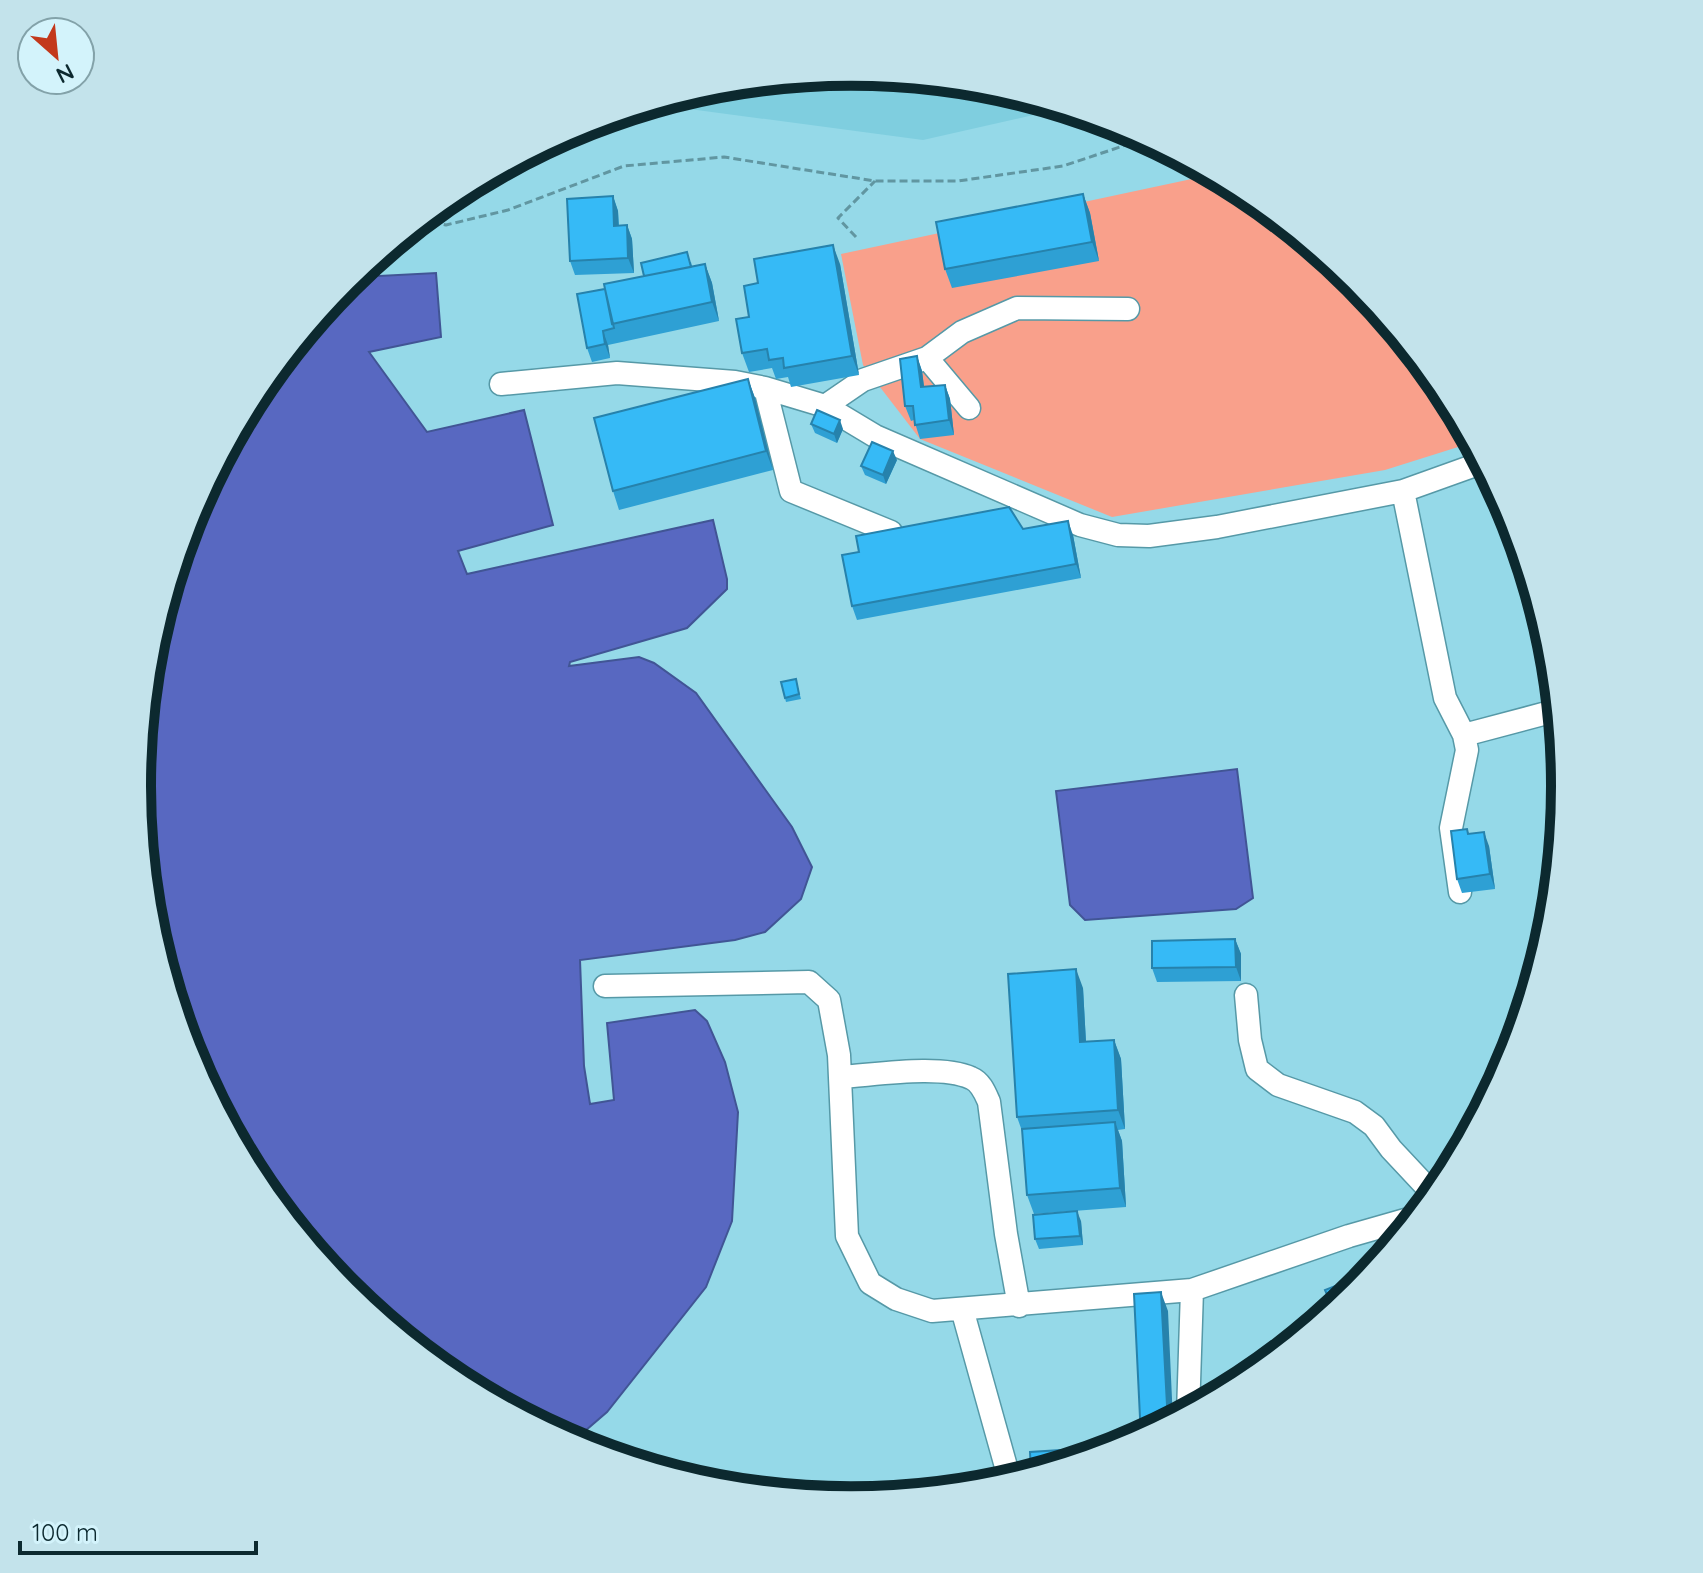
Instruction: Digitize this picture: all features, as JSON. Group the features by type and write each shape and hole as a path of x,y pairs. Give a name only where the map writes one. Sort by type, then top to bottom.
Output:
{"street":[{"path":"825,406 863,380 927,358 962,332 1017,308 1128,309"},
{"path":"927,358 969,408"},
{"path":"501,384 617,373 735,382 765,388 825,406 875,436 1080,525 1118,535 1149,536 1217,527 1403,491 1474,466"},
{"path":"765,388 791,491 891,532"},
{"path":"1403,491 1445,698 1464,735 1467,750 1451,828 1460,892"},
{"path":"1464,735 1548,713"},
{"path":"605,986 809,982 829,1000 839,1055 847,1236 870,1283 896,1299 932,1311 1192,1290 1400,1221"},
{"path":"1246,995 1250,1040 1257,1069 1278,1085 1355,1112 1374,1126 1426,1187"},
{"path":"840,1077 931,1070 970,1077 983,1089 989,1102 1019,1306"},
{"path":"1188,1400 1192,1290"},
{"path":"962,1309 1007,1469"}],"path":[{"path":"436,223 446,225 508,210 624,166 724,157 875,181 958,181 1063,166 1130,144"},
{"path":"856,237 838,218 875,181"}],"shaded area":[{"path":"852,86 943,92 1043,113 923,140 680,108 760,92"},
{"path":"1198,178 1278,231 1347,291 1407,360 1463,445 1385,470 1112,517 920,439 863,365 841,254"}],"water":[{"path":"377,271 379,276 436,273 441,337 369,352 427,432 524,410 553,525 458,551 467,574 713,520 727,589 687,628 570,662 569,666 639,657 654,663 696,693 792,827 812,867 801,899 765,932 735,940 580,960 584,1066 590,1104 614,1100 607,1023 695,1010 707,1021 725,1062 738,1112 732,1221 706,1287 607,1412 582,1434 501,1393 425,1342 356,1282 325,1248 269,1176 223,1096 188,1012 164,923 152,832 152,741 164,650 188,561 223,477 269,397 325,325"},
{"path":"1237,769 1253,898 1236,909 1085,920 1070,905 1056,791"}],"building":[{"path":"1083,194 1092,242 945,269 936,222"},
{"path":"613,196 614,226 627,225 628,258 570,261 567,199"},
{"path":"833,245 852,356 784,368 783,358 769,360 767,349 742,353 736,319 749,317 744,286 758,283 754,259"},
{"path":"687,252 691,267 644,276 641,263"},
{"path":"705,264 712,302 612,324 604,284"},
{"path":"605,289 614,328 603,331 605,344 587,348 577,294"},
{"path":"917,356 921,387 945,385 949,420 915,425 913,406 905,406 900,359"},
{"path":"748,379 766,451 613,491 594,418"},
{"path":"817,410 840,420 834,434 811,424"},
{"path":"872,442 893,451 883,475 861,466"},
{"path":"1009,507 1023,529 1068,521 1076,564 852,606 842,555 859,552 856,536"},
{"path":"796,679 799,694 785,698 781,682"},
{"path":"1467,829 1468,834 1484,832 1490,874 1457,879 1451,831"},
{"path":"1235,939 1236,967 1152,968 1152,941"},
{"path":"1076,969 1080,1042 1114,1040 1118,1110 1017,1117 1008,974"},
{"path":"1115,1122 1120,1188 1027,1195 1022,1129"},
{"path":"1077,1211 1080,1236 1035,1239 1033,1215"},
{"path":"1348,1281 1329,1299 1325,1290"},
{"path":"1161,1292 1167,1412 1140,1425 1134,1294"},
{"path":"1080,1449 1031,1464 1030,1452"}]}
